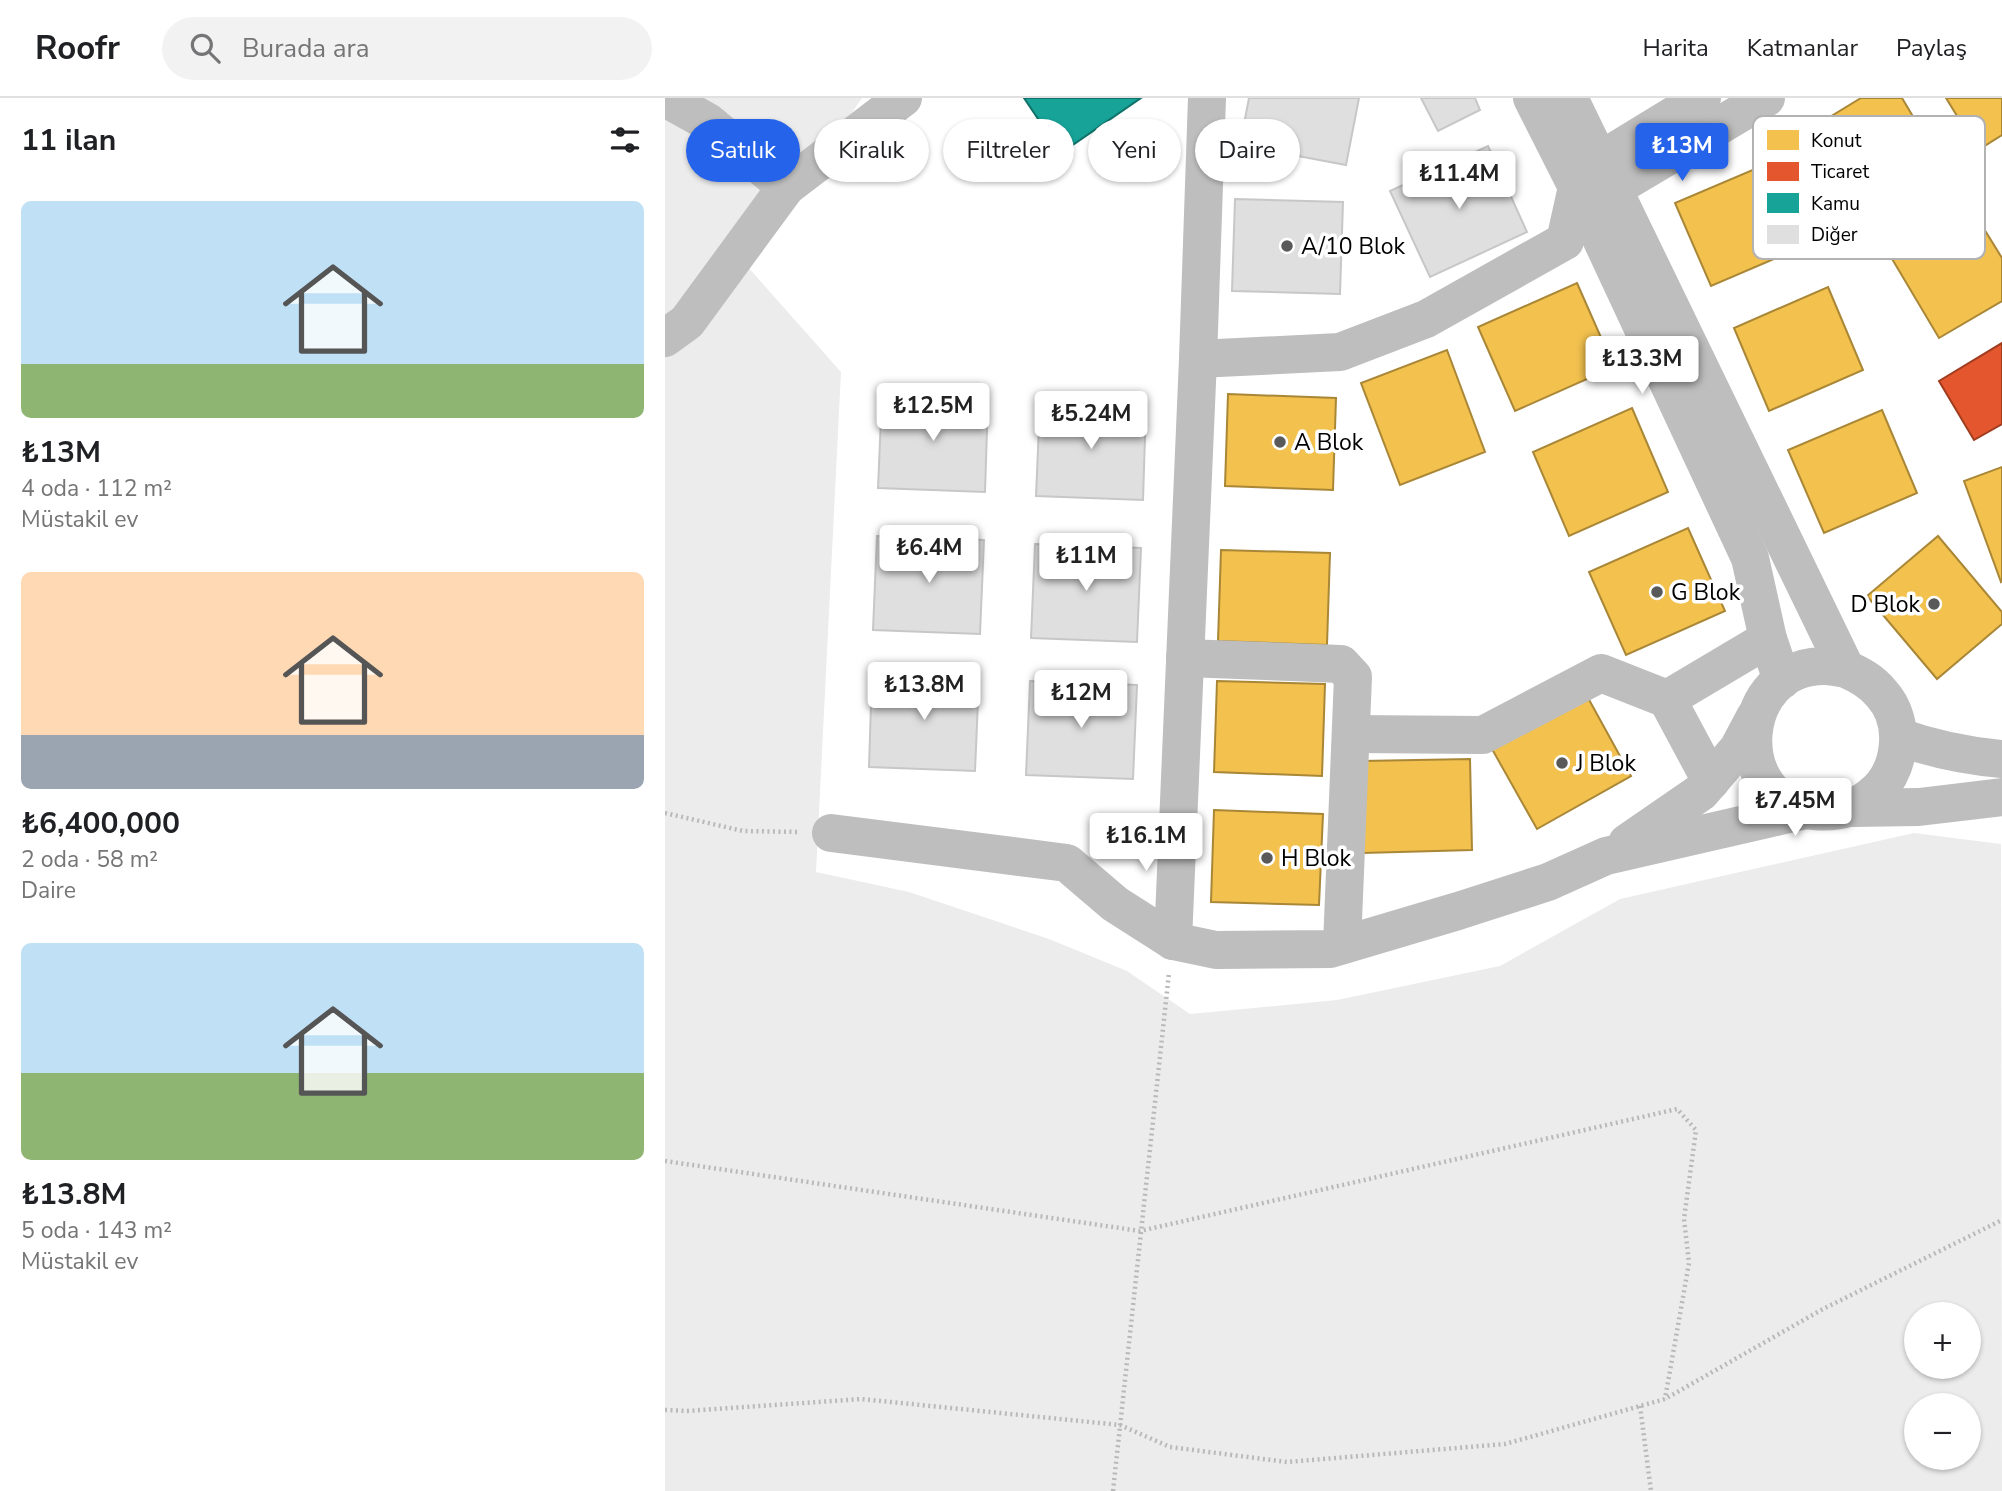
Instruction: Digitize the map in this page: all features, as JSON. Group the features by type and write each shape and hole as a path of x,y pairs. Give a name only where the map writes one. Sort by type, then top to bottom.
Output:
{"street":[{"path":"665,98 708,122 786,187"},
{"path":"665,338 687,322 786,187 903,98"},
{"path":"1173,941 1207,98"},
{"path":"1532,98 1596,179 1603,243 1750,558 1768,639 1782,680"},
{"path":"1569,98 1596,179 1846,669"},
{"path":"1565,241 1596,179 1702,98"},
{"path":"1596,179 1766,98"},
{"path":"1198,359 1340,352 1426,319 1565,241 1603,243"},
{"path":"1667,699 1768,639"},
{"path":"1185,658 1341,664 1353,677 1342,945"},
{"path":"1606,856 1701,792 1738,749 1766,696 1782,680 1802,670 1824,666 1846,669 1867,679 1883,695 1894,714 1899,737 1896,759 1887,780 1871,796 1852,808"},
{"path":"1350,734 1483,735 1601,673 1667,699 1711,781"},
{"path":"1755,717 1752,740 1756,763 1767,785 1784,801 1806,810 1830,813 1852,808 1919,807 2002,797"},
{"path":"1899,737 1970,757 2002,759"},
{"path":"831,834 1067,863 1115,904 1173,941 1216,950 1330,949 1535,886 1606,856 1806,810"}],"path":[{"path":"665,813 743,831 831,834"},
{"path":"1113,1491 1173,941"},
{"path":"665,1161 1140,1231 1677,1109 1696,1130 1684,1219 1689,1263 1665,1399"},
{"path":"665,1410 687,1411 861,1399 1120,1425 1170,1447 1287,1462 1504,1444 1665,1399 1823,1309 2002,1220"},
{"path":"1640,1406 1651,1491"}],"shaded area":[{"path":"665,98 862,98 848,119 814,119 814,168 747,266 841,372 816,872 909,892 1049,939 1127,971 1190,1014 1337,1000 1500,966 1620,899 1914,833 2001,844 2002,1491 665,1491"}],"building: Konut":[{"path":"1861,98 1902,98 1913,116 1831,116"},
{"path":"1946,98 2002,98 2002,135 1985,146 1985,116 1957,116"},
{"path":"1753,170 1753,259 1774,259 1711,286 1675,203"},
{"path":"1985,230 2002,258 2002,301 1939,338 1892,259 1985,259"},
{"path":"1577,283 1614,367 1515,411 1478,327"},
{"path":"1828,287 1863,370 1769,411 1734,328"},
{"path":"1447,350 1485,452 1400,485 1361,383"},
{"name":"A Blok","path":"1228,394 1336,398 1333,490 1225,486"},
{"path":"1632,408 1668,492 1569,536 1533,452"},
{"path":"1882,410 1917,493 1824,533 1788,450"},
{"path":"2002,467 2002,581 2001,582 1964,481"},
{"name":"G Blok","path":"1688,528 1725,611 1626,655 1589,572"},
{"name":"D Blok","path":"1938,536 2002,612 2002,624 1937,679 1867,596"},
{"path":"1221,550 1330,553 1327,645 1218,641"},
{"path":"1217,681 1325,684 1322,776 1214,772"},
{"name":"J Blok","path":"1587,696 1631,776 1537,829 1492,749"},
{"path":"1470,759 1472,850 1363,853 1362,761"},
{"name":"H Blok","path":"1214,810 1323,814 1319,905 1211,902"}],"building: Ticaret":[{"path":"2002,343 2002,424 1974,440 1939,381"}],"building: Kamu":[{"path":"1024,98 1141,98 1110,119 1088,119 1088,134 1074,144 1074,119 1038,119"}],"building: Diğer":[{"path":"1249,98 1359,98 1346,165 1300,156 1300,119 1245,119"},
{"path":"1421,98 1475,98 1480,110 1438,131"},
{"path":"1488,146 1527,232 1430,277 1390,191"},
{"name":"A/10 Blok","path":"1235,199 1343,202 1340,294 1232,291"},
{"path":"882,394 988,398 985,492 878,488"},
{"path":"1040,402 1146,406 1143,500 1036,496"},
{"path":"877,536 984,540 980,634 873,630"},
{"path":"1035,544 1141,548 1137,642 1031,638"},
{"path":"872,673 979,677 975,771 869,767"},
{"path":"1030,681 1137,685 1133,779 1026,775"}],"place":[{"name":"A/10 Blok","path":"1287,246"},
{"name":"A Blok","path":"1280,442"},
{"name":"G Blok","path":"1657,592"},
{"name":"D Blok","path":"1934,604"},
{"name":"J Blok","path":"1562,763"},
{"name":"H Blok","path":"1267,858"}]}
